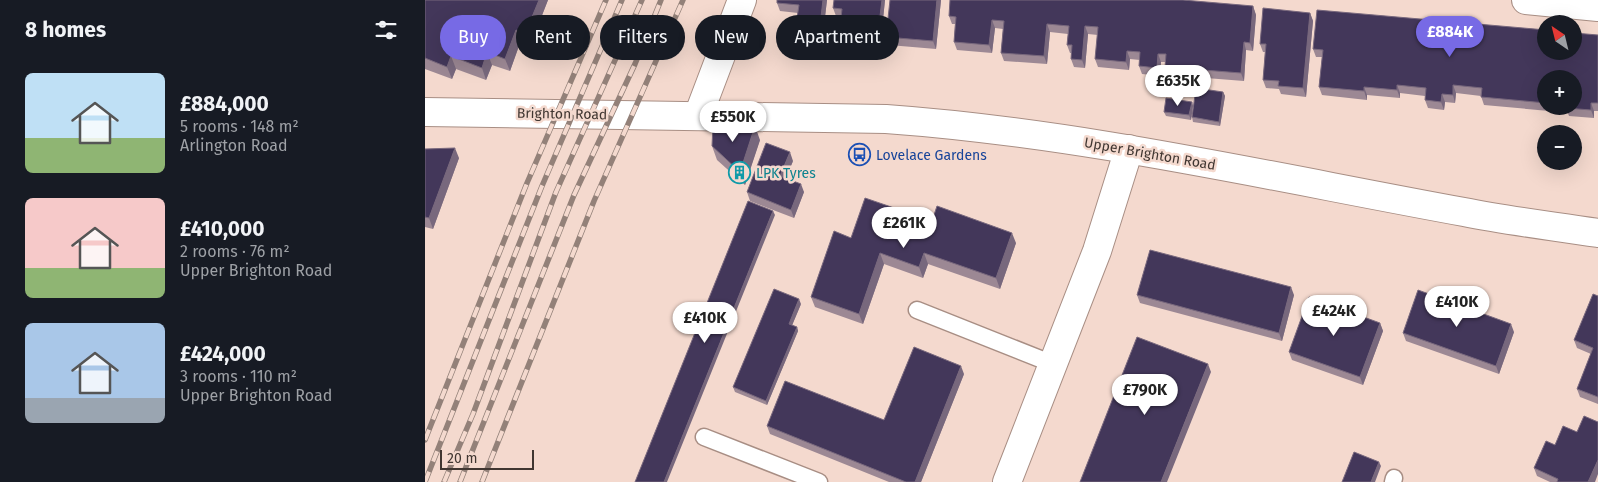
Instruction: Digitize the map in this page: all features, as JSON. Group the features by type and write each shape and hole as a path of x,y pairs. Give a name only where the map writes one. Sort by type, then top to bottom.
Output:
{"main road":[{"path":"698,116 742,0"},
{"path":"1526,0 1598,7"},
{"name":"Brighton Road","path":"425,112 698,116"},
{"name":"Upper Brighton Road","path":"698,116 886,119 959,124 1129,149 1466,213 1598,233"},
{"path":"1007,482 1097,252 1129,149"}],"lane":[{"path":"917,310 1053,364"},
{"path":"704,437 819,482"}],"building":[{"path":"425,0 539,0 533,15 516,15 516,30 506,56 506,15 440,15 440,60 450,60 447,67 425,58"},
{"path":"777,0 823,0 821,15 797,15 799,5 777,3"},
{"path":"834,0 882,0 880,15 841,15 842,9 833,8"},
{"path":"890,0 937,0 933,41 899,38 899,15 888,15"},
{"path":"950,0 1183,0 1253,6 1250,43 1244,42 1241,73 1165,67 1166,54 1158,54 1157,68 1139,66 1140,52 1127,51 1126,62 1095,59 1098,27 1085,26 1082,60 1071,59 1072,45 1067,45 1069,26 1047,24 1044,56 1001,53 1004,21 992,20 989,45 954,42 956,17 949,16"},
{"path":"1263,8 1310,13 1303,88 1278,86 1279,81 1263,80 1266,44 1260,44"},
{"path":"1317,10 1537,29 1537,60 1583,60 1583,34 1598,35 1598,103 1591,103 1591,110 1582,109 1582,70 1537,70 1537,102 1481,97 1482,88 1453,85 1453,95 1442,94 1441,102 1425,100 1426,88 1397,85 1397,90 1364,87 1364,91 1319,87 1323,50 1313,49"},
{"path":"461,60 484,60 482,68"},
{"path":"1196,88 1223,92 1219,122 1192,117"},
{"path":"1166,98 1192,102 1189,115 1164,112"},
{"path":"713,125 755,126 740,172 712,146"},
{"path":"766,143 790,152 780,176 801,184 791,210 747,192"},
{"path":"455,148 429,218 425,217 425,149"},
{"path":"865,198 932,221 937,206 1012,233 996,278 924,253 919,267 880,253 859,314 811,297 834,231 851,238"},
{"path":"748,201 773,211 664,482 635,482"},
{"path":"1150,250 1291,287 1279,333 1137,295"},
{"path":"774,289 799,299 789,324 797,327 766,401 733,387"},
{"path":"1418,290 1511,324 1496,366 1403,333"},
{"path":"1593,294 1598,296 1598,397 1577,389 1593,348 1574,340"},
{"path":"1309,297 1380,323 1360,377 1289,352"},
{"path":"1137,337 1208,364 1161,482 1080,482"},
{"path":"914,347 961,366 915,482 906,482 767,426 785,381 884,420"},
{"path":"1584,416 1598,422 1598,460 1588,482 1557,482 1558,479 1534,468 1546,441 1555,445 1563,426 1577,432"},
{"path":"1354,452 1379,462 1371,482 1342,482"}],"railway":[{"path":"425,440 527,183 606,0"},
{"path":"425,482 542,186 622,0"},
{"path":"444,482 473,414 556,192 642,0"},
{"path":"460,482 574,195 635,64 661,0"},
{"path":"482,482 594,201 683,0"}],"place":[{"name":"Lovelace Gardens","path":"860,155"},
{"name":"LPK Tyres","path":"740,173"}]}
